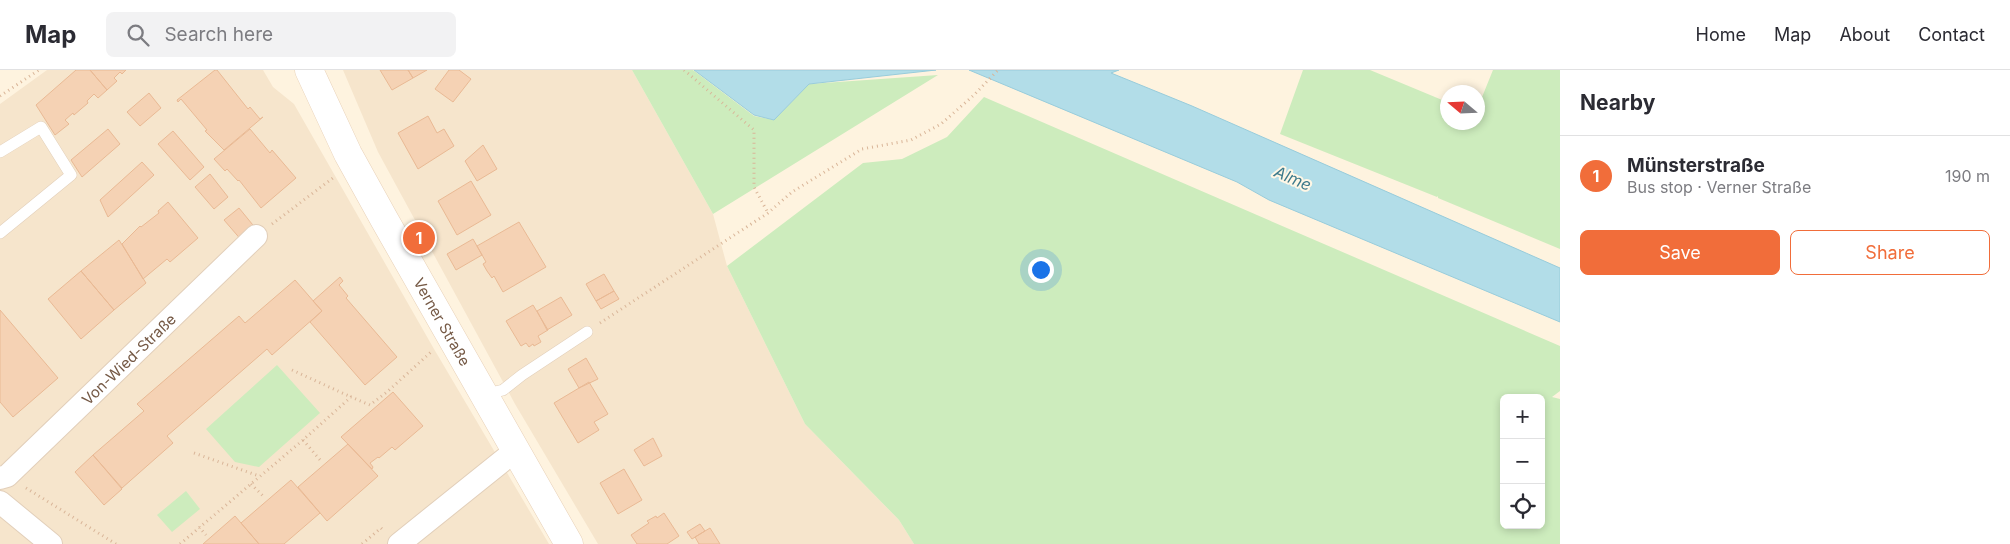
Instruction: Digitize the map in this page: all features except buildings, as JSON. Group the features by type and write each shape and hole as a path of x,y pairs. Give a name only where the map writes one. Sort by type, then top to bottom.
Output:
{"main road":[{"name":"Verner Straße","path":"309,70 348,154 570,544"}],"street":[{"name":"Von-Wied-Straße","path":"3,476 256,236"},
{"path":"399,544 516,450"},
{"path":"0,502 51,544"}],"lane":[{"path":"0,152 41,127 71,175 0,233"},
{"path":"486,398 495,392 504,390 522,375 587,332"}],"path":[{"path":"0,96 38,70"},
{"path":"684,70 754,130 754,187 768,213"},
{"path":"587,332 768,213 792,192 862,149 911,140 941,124 974,95 998,70"},
{"path":"256,236 336,175"},
{"path":"292,370 370,404 388,392 450,335"},
{"path":"180,544 351,397"},
{"path":"303,440 321,461"},
{"path":"194,453 260,476"},
{"path":"3,476 116,544"},
{"path":"251,484 262,496"},
{"path":"199,528 206,535"}],"shaded area":[{"path":"47,70 263,70 273,87 294,104 434,349 549,544 0,544 0,104"},
{"path":"343,70 632,70 713,214 727,266 805,424 899,520 914,544 598,544 515,404 378,152"}],"green space":[{"path":"632,70 693,70 754,116 774,120 809,84 938,75 713,214"},
{"path":"1303,70 1370,70 1440,99 1440,130 1485,130 1485,90 1493,70 1560,70 1560,249 1438,198 1438,196 1280,134"},
{"path":"984,97 1560,346 1560,391 1552,397 1560,399 1560,544 914,544 899,520 805,424 727,266 863,163 902,159 947,137"},
{"path":"277,365 320,413 259,467 235,462 206,429"},
{"path":"186,491 200,509 172,532 157,515"}],"water":[{"path":"694,70 936,70 809,84 774,120 754,115"},
{"name":"Alme","path":"969,70 1119,70 1111,73 1192,106 1560,268 1560,322 1269,200 1237,182"}],"place":[{"name":"Münsterstraße","path":"419,238"}]}
